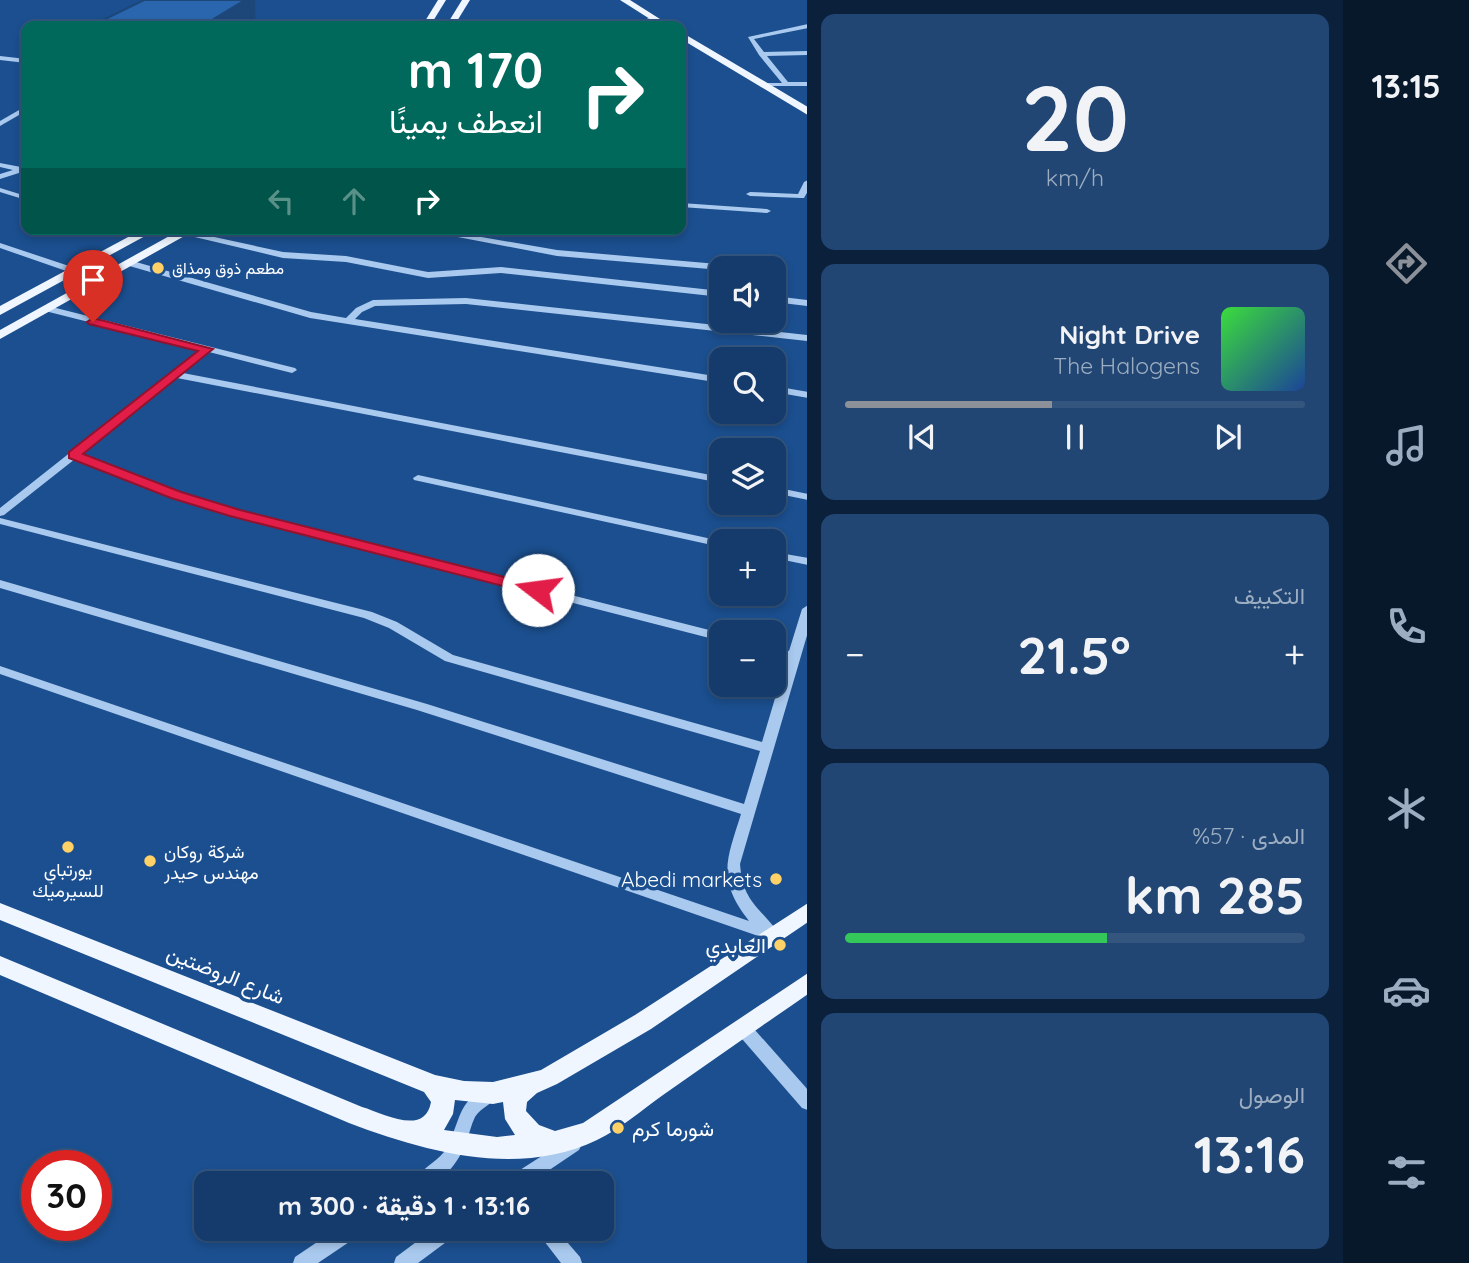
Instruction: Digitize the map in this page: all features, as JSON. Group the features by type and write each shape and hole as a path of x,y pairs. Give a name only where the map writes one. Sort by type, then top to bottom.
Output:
{"main road":[{"path":"429,21 442,0"},
{"path":"453,21 466,0"},
{"path":"624,0 658,21"},
{"path":"686,38 807,112"},
{"path":"3,308 141,235"},
{"path":"0,335 181,235"},
{"name":"شارع الروضتين","path":"0,911 433,1085 464,1092 494,1093 531,1085"},
{"path":"564,1140 528,1134 516,1120 513,1105 516,1097 531,1085 643,1021 807,911"},
{"path":"0,965 406,1132 456,1143 512,1147 564,1140 590,1132 807,982"},
{"path":"406,1132 425,1130 440,1118 443,1101 433,1085"}],"street":[{"path":"646,21 653,18"},
{"path":"787,85 750,38 807,26"},
{"path":"761,54 807,53"},
{"path":"0,58 21,60"},
{"path":"763,85 807,84"},
{"path":"0,124 21,111"},
{"path":"0,165 21,168"},
{"path":"0,177 21,170"},
{"path":"750,194 800,197 804,194 807,182"},
{"path":"0,190 21,196"},
{"path":"686,205 766,211"},
{"path":"204,235 283,255 346,259 428,275 501,270 709,293"},
{"path":"454,235 557,253 709,266"},
{"path":"0,245 75,271"},
{"path":"129,264 310,315 709,378"},
{"path":"786,300 807,303"},
{"path":"348,321 359,310 373,303 467,301 807,338"},
{"path":"48,309 292,370"},
{"path":"0,513 207,349"},
{"path":"173,374 709,478"},
{"path":"786,391 807,395"},
{"path":"74,455 176,495 235,513 709,634"},
{"path":"418,478 709,541"},
{"path":"786,493 807,497"},
{"path":"0,521 368,615 393,625 449,658 767,748"},
{"path":"786,558 807,562"},
{"path":"0,584 422,707 749,811"},
{"path":"772,935 750,914 733,876 733,864 807,609"},
{"path":"786,654 794,656"},
{"path":"0,670 772,935"},
{"path":"742,1027 807,1103"},
{"path":"437,1171 456,1143 467,1114 475,1103 494,1093"},
{"path":"533,1171 590,1132"},
{"path":"302,1263 335,1241"},
{"path":"403,1263 433,1241"},
{"path":"554,1241 573,1263"}],"building":[{"path":"144,0 245,0 210,21 101,21"}],"place":[{"name":"مطعم ذوق ومذاق","path":"158,268"},
{"name":"يورتباي للسيرميك","path":"68,847"},
{"name":"شركة روكان مهندس حيدر","path":"150,861"},
{"name":"Abedi markets","path":"776,879"},
{"name":"العابدي","path":"780,945"},
{"name":"شورما كرم","path":"618,1128"}],"route":[{"path":"93,322 207,349 74,455 176,495 235,513 538,590"}]}
